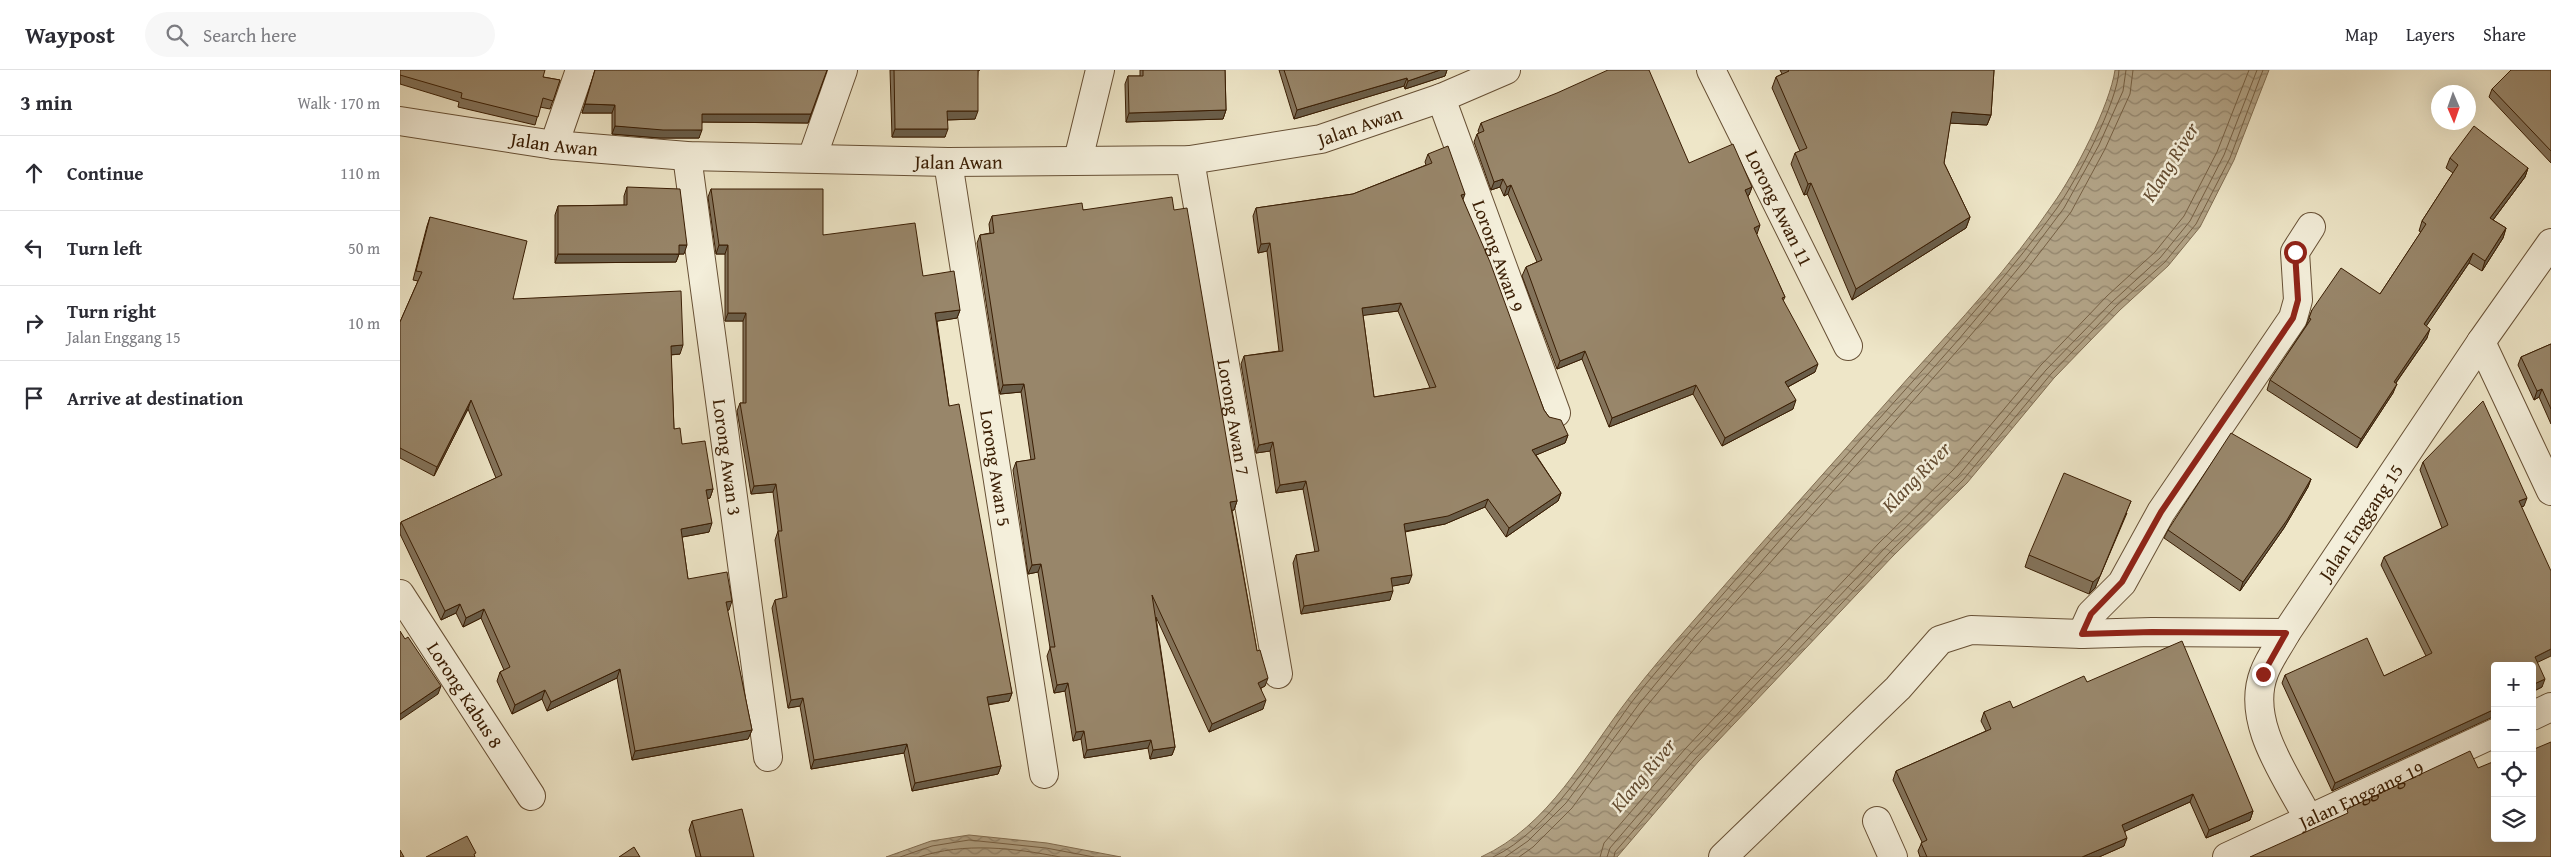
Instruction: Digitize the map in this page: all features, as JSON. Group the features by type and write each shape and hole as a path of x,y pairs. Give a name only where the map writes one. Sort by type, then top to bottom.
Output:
{"street":[{"path":"554,145 580,70"},
{"path":"812,158 843,70"},
{"path":"1078,160 1100,70"},
{"name":"Jalan Awan","path":"402,127 554,145 687,156 948,162 1190,160 1321,139 1440,98 1506,70"},
{"name":"Lorong Awan 11","path":"1711,70 1848,346"},
{"name":"Lorong Awan 9","path":"1440,98 1556,413"},
{"name":"Lorong Awan 3","path":"687,156 768,757"},
{"name":"Lorong Awan 7","path":"1190,160 1278,674"},
{"name":"Lorong Awan 5","path":"948,162 1044,774"},
{"path":"2082,634 2091,614 2122,582 2161,512 2293,318 2298,300 2295,252 2311,227"},
{"name":"Jalan Enggang 15","path":"2308,818 2266,736 2260,705 2263,674 2286,633 2481,342 2551,243"},
{"path":"2481,342 2551,491"},
{"name":"Lorong Kabus 8","path":"400,594 531,796"},
{"path":"1723,857 1898,688 1940,640 1971,630 2082,634 2152,632 2286,633"},
{"path":"2536,714 2551,707"},
{"name":"Jalan Enggang 19","path":"2227,857 2491,735"},
{"path":"1876,821 1893,857"}],"water":[{"name":"Klang River","path":"2115,70 2269,70 2234,160 2200,227 2168,266 2120,310 2054,378 1967,483 1893,556 1698,762 1617,857 1481,857 1505,844 1527,827 1546,808 1581,765 1643,680 2020,249 2071,176 2099,120 2112,85"},
{"path":"969,835 1047,843 1121,857 886,857 931,841"}],"building":[{"path":"400,70 545,70 543,77 560,80 553,101 543,98 538,117 461,98 462,93 400,75"},
{"path":"595,70 827,70 811,114 702,114 702,130 663,130 615,126 615,105 585,104"},
{"path":"894,70 978,70 978,111 947,111 948,129 895,129"},
{"path":"1143,70 1225,70 1226,110 1129,113 1128,76 1143,76"},
{"path":"1284,70 1440,70 1408,81 1407,78 1297,110"},
{"path":"1608,70 1649,70 1689,163 1733,144 1752,187 1745,190 1760,225 1754,228 1785,297 1782,298 1818,364 1785,382 1796,400 1725,438 1696,385 1612,418 1585,351 1560,361 1526,267 1542,260 1511,185 1507,187 1503,179 1494,182 1477,134 1484,131 1481,123 1557,93"},
{"path":"1788,70 1994,70 1991,115 1952,112 1944,163 1970,217 1856,289 1811,183 1808,184 1795,153 1807,148 1776,77"},
{"path":"2511,70 2551,70 2551,151 2492,89"},
{"path":"2476,128 2528,168 2490,218 2506,228 2485,261 2473,253 2424,324 2430,329 2394,382 2397,384 2361,439 2270,380 2311,319 2309,318 2312,310 2341,268 2380,294 2426,224 2422,221 2458,165 2450,158 2471,130 2476,130"},
{"path":"1448,146 1465,194 1461,195 1490,262 1544,410 1549,417 1561,420 1568,435 1532,450 1561,493 1509,528 1488,499 1448,516 1404,524 1412,575 1391,578 1393,591 1304,606 1296,555 1319,551 1306,481 1280,485 1273,442 1259,445 1244,356 1283,351 1270,243 1261,244 1256,208 1353,194 1432,163 1428,154","holes":["1401,303 1436,387 1374,397 1362,308"]},
{"path":"627,187 680,189 687,245 679,245 679,254 558,254 558,206 627,205"},
{"path":"711,189 823,189 823,235 915,223 923,276 954,271 960,310 935,313 949,406 959,404 1012,693 987,697 1001,766 915,783 907,744 814,760 803,698 791,700 775,600 787,597 778,531 782,531 776,484 754,486 740,403 746,403 746,313 728,313 728,245 719,245"},
{"path":"1172,197 1174,210 1187,208 1237,501 1230,502 1257,651 1260,650 1268,678 1258,683 1266,700 1212,724 1152,595 1175,747 1153,750 1151,740 1087,750 1084,731 1076,732 1068,683 1057,685 1050,647 1055,647 1041,564 1032,565 1016,462 1035,459 1024,384 1003,385 980,235 994,233 992,216 1082,203 1083,210"},
{"path":"430,217 527,241 513,299 681,291 683,345 671,346 674,429 680,428 682,444 705,441 713,489 706,490 712,523 681,529 688,579 727,572 732,601 726,602 752,730 635,751 620,669 551,702 545,690 515,705 500,672 510,667 484,609 466,618 460,604 445,611 401,522 502,475 471,400 437,467 400,448 400,322 422,272 416,271"},
{"path":"2551,344 2551,409 2542,389 2537,391 2521,357"},
{"path":"2483,401 2527,498 2519,501 2551,571 2551,649 2535,657 2545,679 2536,683 2536,662 2491,662 2491,711 2335,783 2285,675 2367,638 2384,676 2432,653 2384,557 2448,525 2423,462"},
{"path":"2231,433 2311,479 2287,520 2243,582 2168,530"},
{"path":"2064,473 2131,501 2100,576 2093,582 2029,555"},
{"path":"400,631 405,639 408,637 441,686 400,714"},
{"path":"2182,641 2253,811 2209,830 2193,794 2122,825 2127,838 2082,857 1927,857 1921,843 1927,840 1896,771 1991,729 1984,712 2010,701 2013,708 2084,676 2087,682"},
{"path":"2551,742 2551,857 2250,857 2348,813 2347,810 2349,808 2470,751 2478,768 2491,763 2491,842 2536,842 2536,748"},
{"path":"742,809 754,857 701,857 692,821"},
{"path":"467,836 476,853 474,854 475,857 426,857"},
{"path":"634,847 640,857 619,857"}],"route":[{"path":"2263,674 2286,633 2152,632 2082,634 2091,614 2122,582 2161,512 2293,318 2298,300 2295,252"}]}
